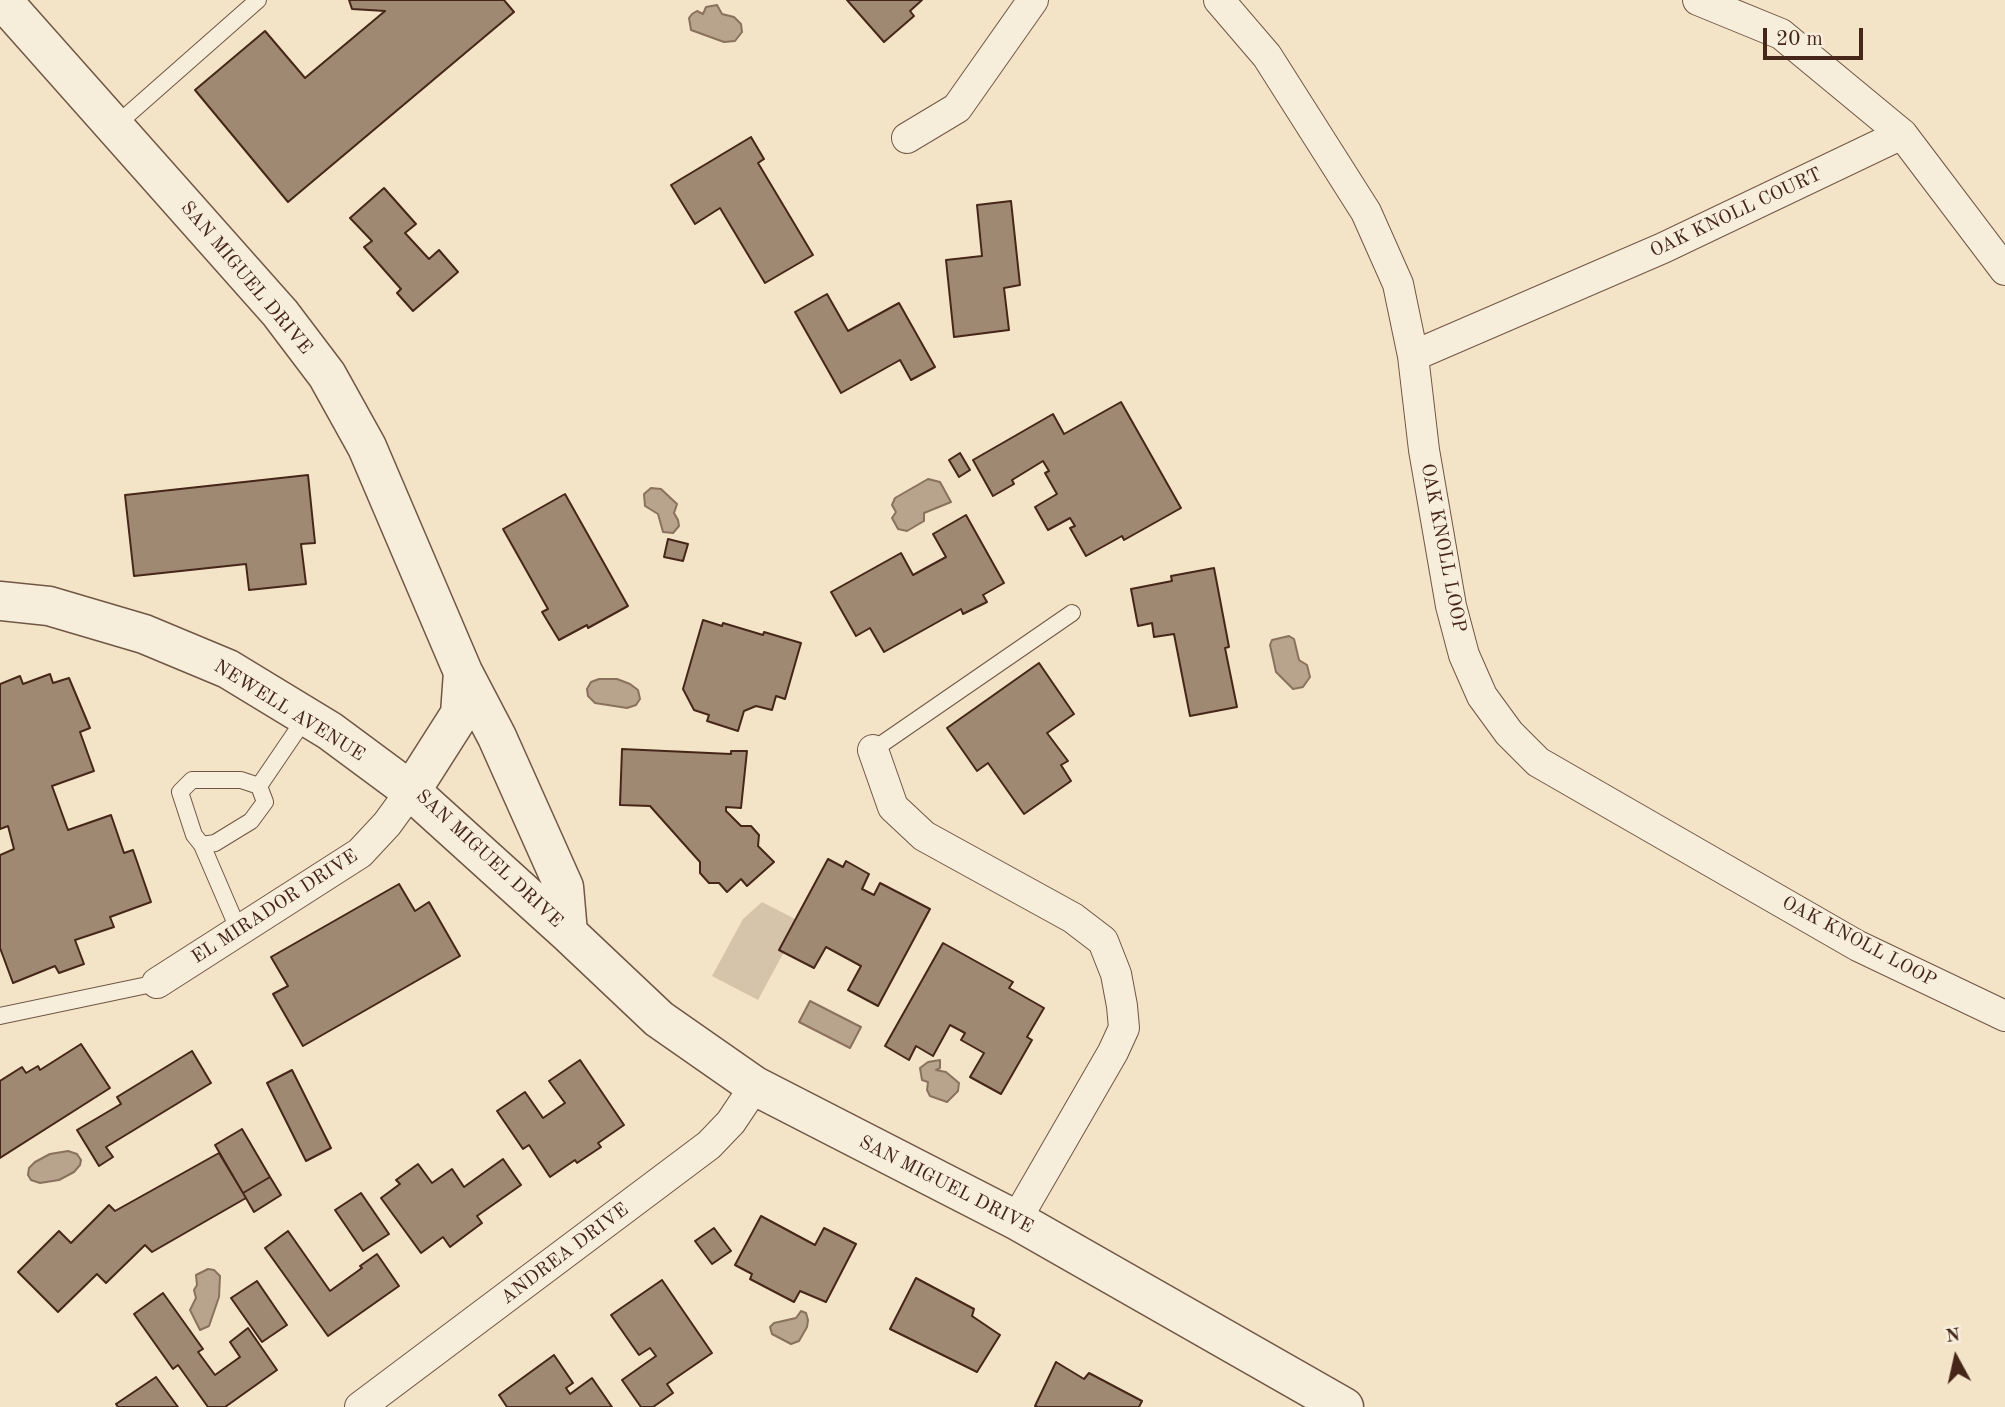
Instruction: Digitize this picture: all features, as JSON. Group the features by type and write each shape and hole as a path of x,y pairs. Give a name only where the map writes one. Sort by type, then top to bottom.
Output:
{"street":[{"name":"SAN MIGUEL DRIVE","path":"2,0 280,313 327,375 367,447 463,672 497,737 564,887 568,933"},
{"path":"907,138 957,108 1033,0"},
{"name":"OAK KNOLL LOOP","path":"1219,0 1267,56 1366,212 1398,284 1413,356 1424,450 1451,606 1464,655 1482,696 1509,733 1538,762 1858,946 2005,1016"},
{"path":"1698,0 1781,34 1902,134 2005,270"},
{"name":"OAK KNOLL COURT","path":"1413,356 1663,248 1902,134"},
{"name":"NEWELL AVENUE","path":"0,601 49,606 144,634 228,669 330,732 411,791"},
{"name":"SAN MIGUEL DRIVE","path":"463,672 460,714 411,791 659,1019 755,1086 1016,1220 1344,1407"},
{"path":"873,750 893,807 923,836 1073,918 1102,940 1116,974 1124,1028 1113,1052 1016,1220"},
{"name":"EL MIRADOR DRIVE","path":"158,983 360,853 387,824 411,791"},
{"name":"ANDREA DRIVE","path":"360,1407 698,1153 731,1122 755,1086"}],"lane":[{"path":"115,126 258,0"},
{"path":"873,750 1072,613"},
{"path":"259,786 306,717"},
{"path":"239,931 202,845 194,835 180,792 191,780 241,780 259,786"},
{"path":"202,845 215,843 251,821 265,802 259,786"},
{"path":"0,1016 158,983"}],"shaded area":[{"path":"717,5 722,14 734,17 741,24 742,32 735,41 724,42 691,30 689,18 692,14 697,11 703,14 706,7"},
{"path":"928,479 940,482 951,502 924,513 924,521 907,531 898,529 892,518 896,512 892,505 895,498"},
{"path":"651,488 661,489 677,504 674,513 679,526 673,533 663,532 658,514 645,506 644,494"},
{"path":"1289,636 1294,639 1299,660 1307,665 1310,677 1303,687 1293,689 1276,672 1270,645 1272,640"},
{"path":"617,679 630,684 638,690 640,699 636,705 627,708 595,703 588,696 587,689 591,682"},
{"path":"762,902 795,919 779,949 784,952 758,1000 712,976 743,919"},
{"path":"810,1001 861,1027 850,1048 799,1022"},
{"path":"940,1060 940,1068 936,1070 946,1072 959,1083 958,1091 947,1102 930,1096 927,1090 928,1082 922,1080 920,1068 928,1062"},
{"path":"68,1151 77,1154 81,1160 74,1172 59,1180 40,1183 31,1180 28,1175 29,1168 35,1162 50,1154"},
{"path":"208,1269 214,1270 220,1276 219,1297 209,1326 200,1330 190,1310 196,1298 196,1275"},
{"path":"801,1311 806,1313 808,1320 799,1341 791,1344 772,1334 770,1327 774,1323 796,1318"}],"building":[{"path":"349,0 504,0 514,12 288,202 195,90 265,31 305,78 385,11 352,9"},
{"path":"847,0 922,0 910,11 914,16 884,42"},
{"path":"751,137 764,159 758,163 813,255 765,283 720,208 695,224 671,185"},
{"path":"384,188 416,224 405,233 429,259 439,250 458,272 413,311 397,293 401,289 364,247 372,241 350,218"},
{"path":"1011,201 1020,285 1004,288 1009,330 954,337 946,260 982,256 977,205"},
{"path":"827,294 848,331 899,303 935,367 911,380 900,360 841,393 795,312"},
{"path":"1121,402 1181,508 1124,540 1122,536 1086,556 1070,528 1075,526 1070,518 1048,530 1035,507 1057,494 1045,473 1049,471 1043,461 1012,480 1014,484 993,496 973,460 1053,414 1064,434"},
{"path":"960,453 970,470 959,477 949,460"},
{"path":"308,475 315,543 301,544 306,584 249,590 246,564 134,576 125,495"},
{"path":"565,494 628,606 559,640 542,612 548,609 503,529"},
{"path":"966,515 1004,583 983,595 987,602 963,614 961,609 884,652 870,628 856,636 831,592 901,553 913,575 946,557 933,534"},
{"path":"668,539 688,544 683,561 664,557"},
{"path":"1214,568 1229,647 1225,648 1237,707 1190,716 1174,634 1154,637 1152,623 1138,626 1131,589 1172,581 1171,576"},
{"path":"703,620 763,635 764,632 801,643 785,699 776,696 772,710 756,706 744,711 738,731 707,721 709,715 694,710 683,689"},
{"path":"1039,663 1074,714 1047,733 1068,761 1061,765 1071,781 1024,814 988,763 977,771 947,728"},
{"path":"50,674 53,683 69,678 90,728 80,732 94,771 52,786 68,830 111,815 124,853 133,850 151,902 110,917 114,927 75,940 84,964 59,973 55,966 13,983 0,948 0,855 14,849 8,826 0,829 0,684 20,676 23,684"},
{"path":"622,749 731,754 731,751 747,751 741,808 726,807 726,811 741,826 751,826 759,835 758,846 774,862 747,886 741,879 727,892 719,883 709,883 700,873 700,862 650,806 620,805"},
{"path":"828,859 843,867 846,861 869,874 862,889 874,895 880,883 930,909 878,1006 848,990 861,966 826,947 814,968 779,950"},
{"path":"399,884 415,911 429,902 460,956 303,1046 273,994 288,986 271,957"},
{"path":"943,943 1013,982 1009,988 1044,1008 1027,1037 1032,1040 1001,1094 970,1077 984,1053 961,1040 965,1033 950,1025 933,1056 916,1046 909,1060 885,1046"},
{"path":"81,1044 110,1088 0,1158 0,1081 22,1067 26,1073 38,1066 40,1070"},
{"path":"192,1051 211,1083 106,1147 113,1157 99,1166 77,1130 121,1104 117,1097"},
{"path":"580,1060 624,1125 598,1143 601,1147 550,1177 529,1145 523,1149 497,1111 525,1092 543,1118 565,1103 549,1081"},
{"path":"292,1070 331,1148 306,1161 267,1083"},
{"path":"242,1129 270,1177 243,1193 215,1145"},
{"path":"219,1153 246,1198 152,1252 145,1245 106,1283 97,1274 58,1312 18,1272 59,1231 71,1243 109,1205 115,1211"},
{"path":"503,1159 521,1185 477,1216 482,1223 450,1247 443,1237 421,1253 381,1198 400,1184 396,1180 418,1164 432,1183 452,1169 464,1187"},
{"path":"270,1177 281,1195 254,1212 243,1193"},
{"path":"361,1193 389,1234 363,1251 335,1210"},
{"path":"761,1216 815,1245 824,1228 856,1244 826,1302 800,1291 794,1302 750,1279 752,1274 735,1265"},
{"path":"714,1228 731,1251 712,1264 695,1241"},
{"path":"288,1231 330,1291 377,1254 399,1286 328,1336 265,1248"},
{"path":"916,1278 974,1309 972,1316 1000,1335 977,1372 890,1329"},
{"path":"662,1280 712,1353 667,1384 673,1393 653,1407 641,1407 622,1380 656,1356 650,1348 639,1355 611,1315"},
{"path":"257,1281 287,1325 262,1342 231,1298"},
{"path":"163,1293 203,1349 198,1352 215,1375 240,1357 230,1342 248,1328 277,1370 225,1407 208,1407 178,1365 173,1369 134,1314"},
{"path":"554,1355 573,1383 566,1388 570,1394 592,1378 612,1407 507,1407 499,1395"},
{"path":"1056,1362 1084,1379 1089,1373 1142,1401 1139,1407 1035,1406"},
{"path":"156,1377 178,1407 118,1407 116,1404"}]}
